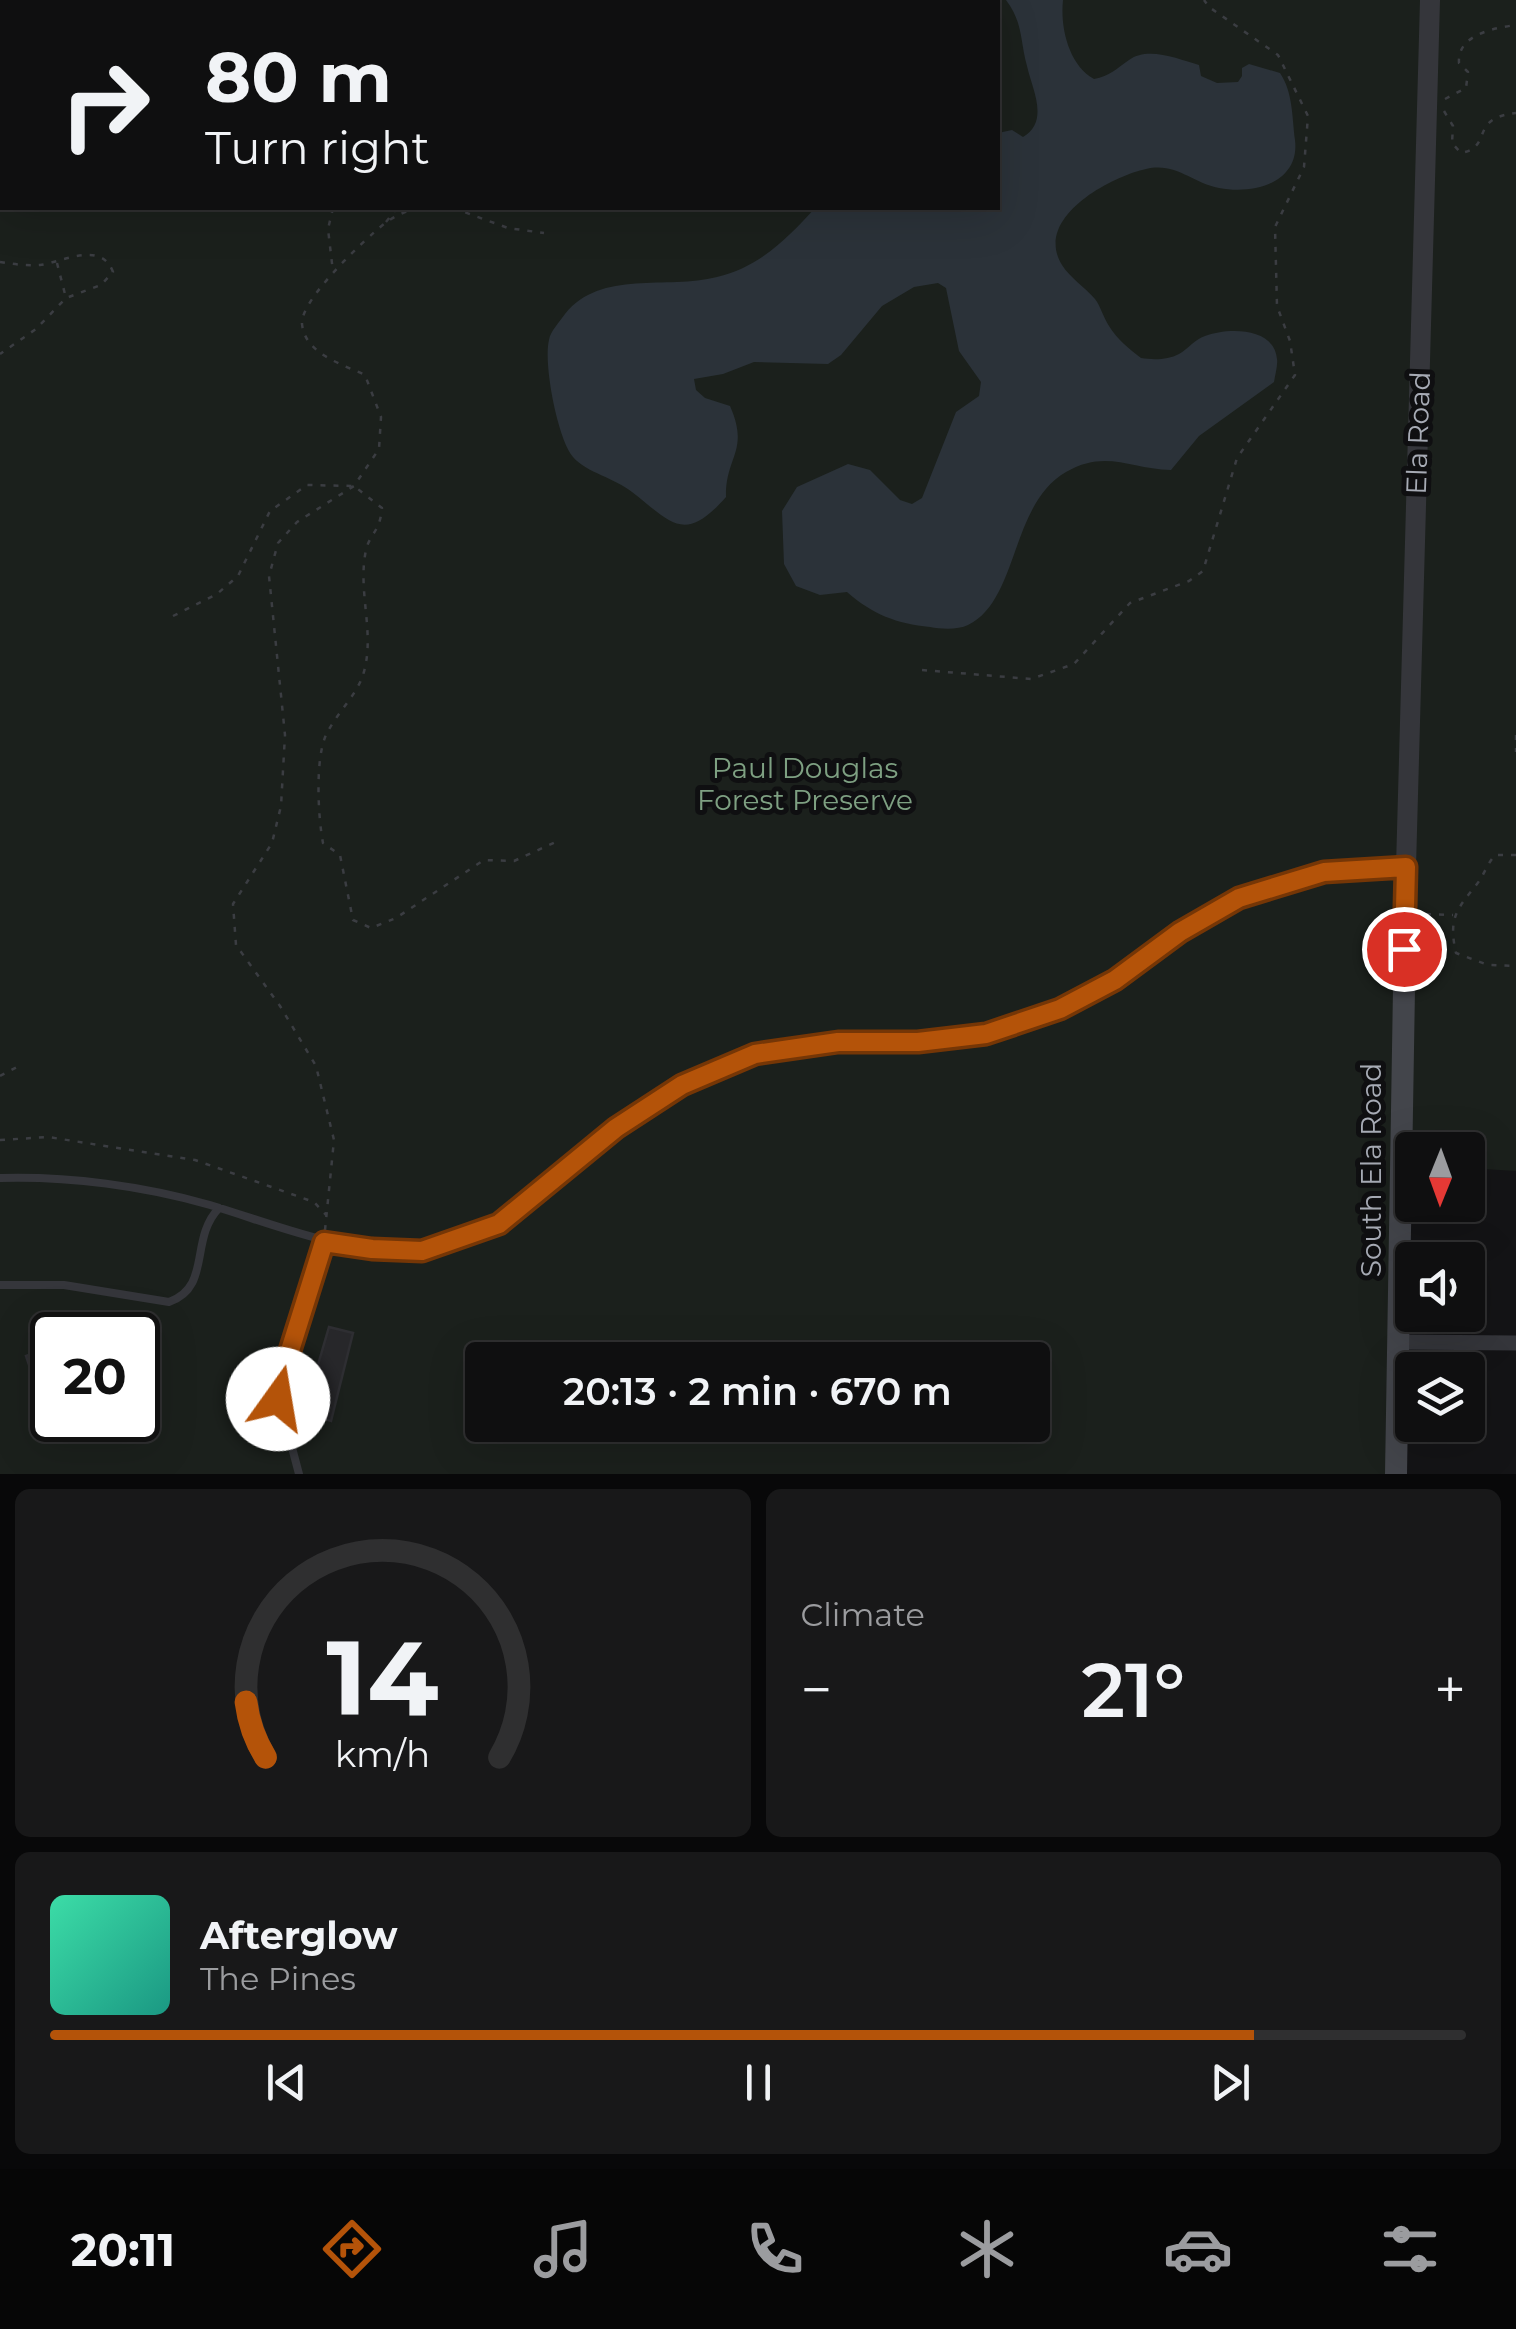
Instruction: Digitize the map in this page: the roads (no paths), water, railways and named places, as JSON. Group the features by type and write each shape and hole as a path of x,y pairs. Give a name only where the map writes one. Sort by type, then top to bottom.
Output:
{"main road":[{"name":"South Ela Road","path":"1396,1474 1406,867"}],"street":[{"name":"Ela Road","path":"1406,867 1430,0"},
{"path":"1400,1342 1516,1344"}],"lane":[{"path":"0,1178 158,1192 324,1242 422,1251 499,1224 616,1128 682,1085 755,1054 838,1042 918,1042 986,1034 1060,1009 1101,987 1180,932 1239,898 1324,872 1406,867"},
{"path":"0,1285 64,1285 169,1302 191,1288 208,1220 219,1208"},
{"path":"299,1474 277,1392 324,1242"},
{"path":"284,1368 306,1374"}],"park label":[{"name":"Paul Douglas Forest Preserve","path":"805,784"}]}
